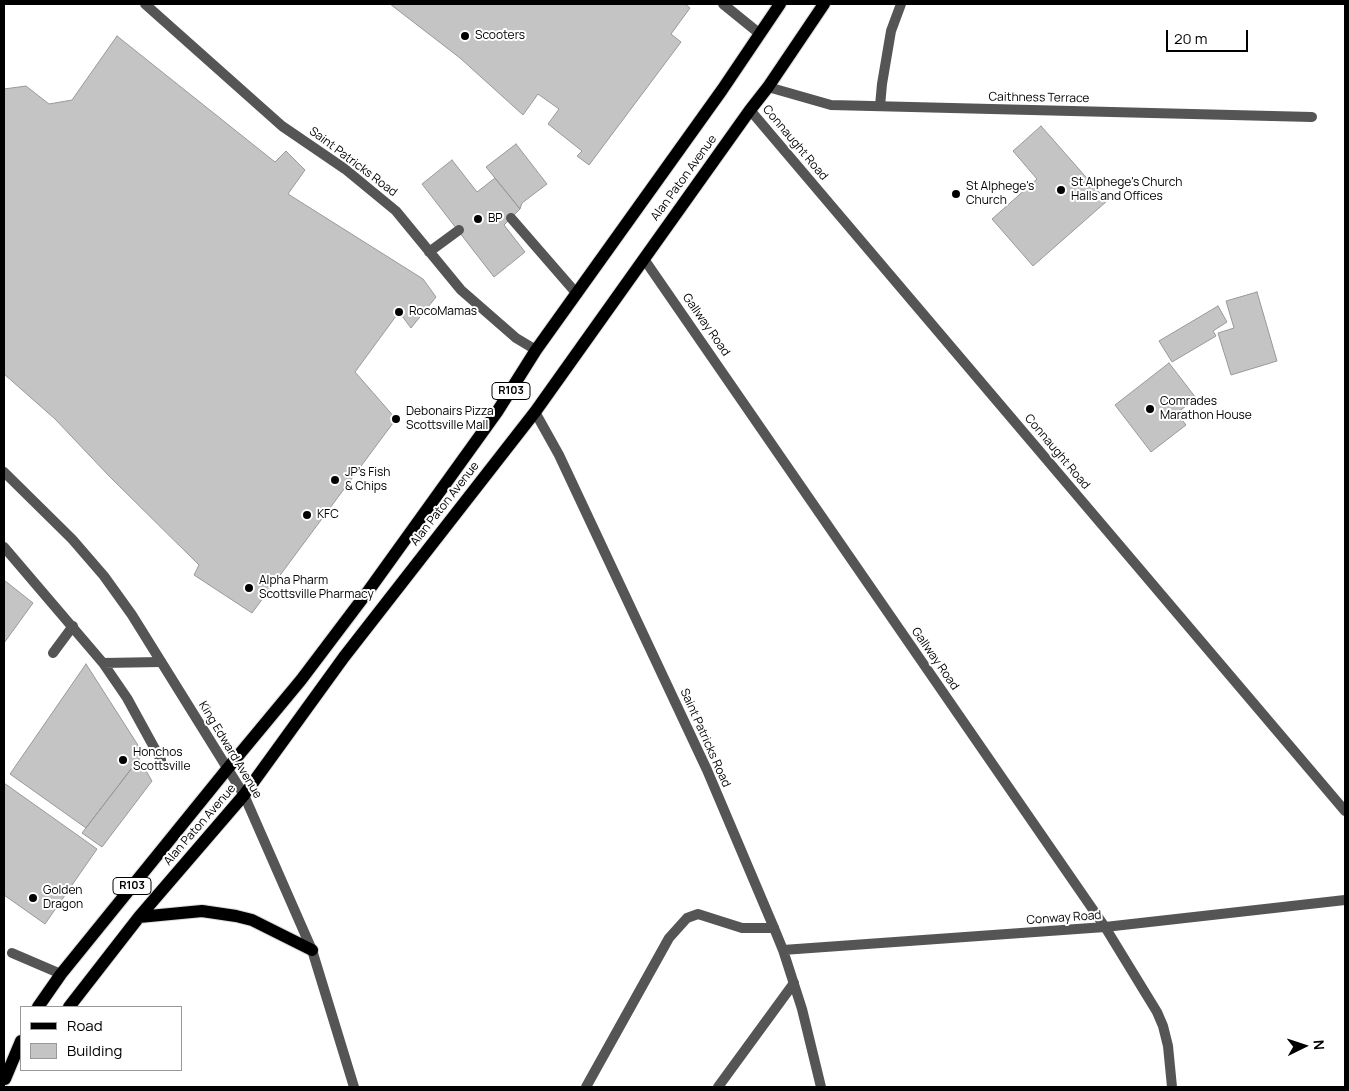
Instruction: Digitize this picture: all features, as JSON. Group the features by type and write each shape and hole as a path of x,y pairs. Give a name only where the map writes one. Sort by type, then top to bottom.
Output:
{"main road":[{"name":"Alan Paton Avenue","path":"39,1006 61,974 301,680 369,590 497,412 536,350 717,98 780,4"},
{"name":"Alan Paton Avenue","path":"70,1006 139,917 244,795 344,657 535,412 768,87 824,4"},
{"path":"139,917 202,912 236,916 252,920 312,950"},
{"path":"5,1080 20,1043"},
{"path":"5,1080 20,1063"}],"street":[{"name":"Saint Patricks Road","path":"145,4 282,126 345,169 396,210 461,290 516,338 536,350"},
{"path":"723,4 760,34"},
{"path":"880,106 891,31 901,4"},
{"name":"Caithness Terrace","path":"768,87 831,105 1312,117"},
{"name":"Connaught Road","path":"750,110 1345,811"},
{"path":"511,218 577,294"},
{"path":"430,252 459,230"},
{"name":"Gallway Road","path":"644,259 1105,927 1157,1012 1163,1026 1168,1046 1172,1087"},
{"name":"Saint Patricks Road","path":"535,412 559,454 707,770 774,928 794,983 821,1087"},
{"name":"King Edward Avenue","path":"4,472 72,539 104,576 132,615 244,795 312,950 354,1087"},
{"path":"4,547 103,663 127,698 161,760"},
{"path":"53,653 73,626"},
{"path":"103,663 161,662"},
{"name":"Conway Road","path":"783,950 1105,927 1345,900"},
{"path":"586,1087 669,938 687,918 698,914 742,928 774,928"},
{"path":"12,953 61,974"},
{"path":"718,1087 794,983"}],"building":[{"path":"390,4 685,4 690,8 671,34 681,42 589,165 577,156 582,151 548,124 559,109 538,94 523,115 460,58"},
{"path":"117,36 275,162 286,151 305,170 288,194 423,279 436,297 411,328 399,312 355,372 396,419 252,613 194,575 199,565 109,476 55,419 4,374 4,89 26,86 49,104 72,100"},
{"name":"St Alphege's Church Halls and Offices","path":"1041,126 1107,201 1033,266 992,219 1037,179 1013,151"},
{"path":"516,144 547,184 522,203 520,209 486,167"},
{"path":"452,160 477,192 495,178 520,209 504,225 525,252 494,277 422,184"},
{"path":"1257,292 1277,361 1231,375 1218,333 1234,328 1226,301"},
{"path":"1218,306 1227,322 1213,331 1216,336 1172,362 1159,341"},
{"name":"Comrades Marathon House","path":"1169,363 1196,398 1177,413 1186,425 1151,452 1115,405"},
{"path":"4,580 33,603 4,643"},
{"path":"86,664 143,753 86,828 10,774"},
{"path":"139,759 152,781 102,847 82,833"},
{"path":"4,783 97,849 45,924 4,895"}],"place":[{"name":"Scooters","path":"465,36"},
{"name":"St Alphege's Church Halls and Offices","path":"1061,190"},
{"name":"St Alphege's Church","path":"956,194"},
{"name":"BP","path":"478,219"},
{"name":"RocoMamas","path":"399,312"},
{"name":"Comrades Marathon House","path":"1150,409"},
{"name":"Debonairs Pizza Scottsville Mall","path":"396,419"},
{"name":"JP’s Fish & Chips","path":"335,480"},
{"name":"KFC","path":"307,515"},
{"name":"Alpha Pharm Scottsville Pharmacy","path":"249,588"},
{"name":"Honchos Scottsville","path":"123,760"},
{"name":"Golden Dragon","path":"33,898"}]}
